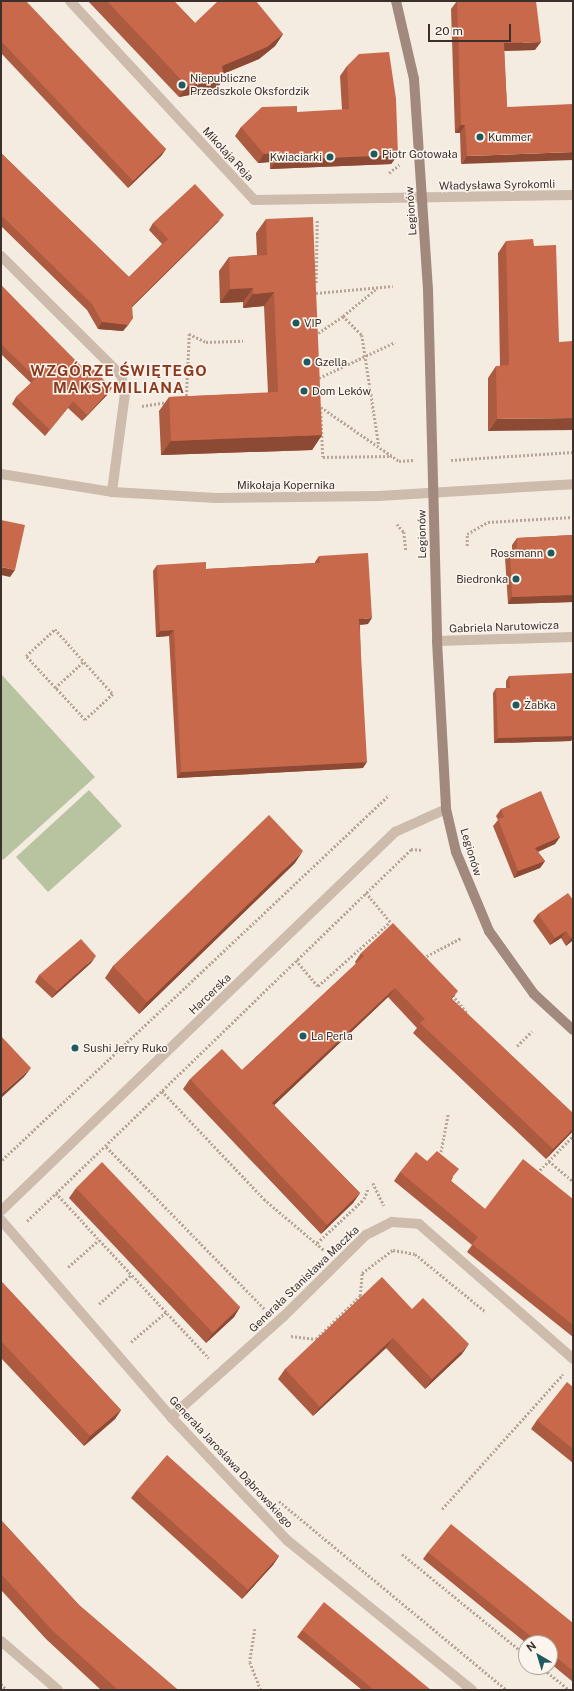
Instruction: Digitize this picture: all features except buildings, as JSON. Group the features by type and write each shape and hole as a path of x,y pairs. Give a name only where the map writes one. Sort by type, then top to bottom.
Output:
{"street":[{"name":"Mikołaja Reja","path":"70,1 254,200 422,197"},
{"name":"Legionów","path":"396,1 414,79 422,197 434,494 437,641 446,809 456,852 489,931 534,994 573,1030"},
{"name":"Władysława Syrokomli","path":"422,197 573,195"},
{"path":"1,256 121,375 125,393 112,492"},
{"name":"Mikołaja Kopernika","path":"1,474 112,492 216,498 434,494 573,484"},
{"name":"Gabriela Narutowicza","path":"437,641 573,637"},
{"name":"Harcerska","path":"1,1211 395,832 446,809"},
{"name":"Generała Jarosława Dąbrowskiego","path":"1,1220 171,1417 288,1541 472,1690"},
{"path":"392,1222 419,1224 573,1359"},
{"name":"Generała Stanisława Maczka","path":"171,1417 276,1323 366,1235 392,1222"},
{"path":"1,1641 58,1690"}],"path":[{"path":"389,173 397,168 400,157"},
{"path":"316,297 317,219"},
{"path":"316,293 393,286"},
{"path":"318,333 343,316 377,288"},
{"path":"343,316 362,334 379,447"},
{"path":"317,326 318,341"},
{"path":"178,401 186,401 189,334 206,342 242,341"},
{"path":"319,378 395,342"},
{"path":"319,370 320,385"},
{"path":"320,400 323,457 392,456"},
{"path":"122,411 170,402"},
{"path":"321,407 400,461"},
{"path":"462,459 573,452"},
{"path":"467,546 467,534 488,522 573,518"},
{"path":"397,524 404,532 406,550"},
{"path":"56,629 84,661 113,694 85,720 26,656 56,629"},
{"path":"55,688 84,661"},
{"path":"2,1160 389,795"},
{"path":"13,1234 106,1146 410,849 423,850"},
{"path":"366,893 394,927"},
{"path":"296,960 318,986 390,922"},
{"path":"421,958 461,938"},
{"path":"417,953 426,964"},
{"path":"447,988 470,1017"},
{"path":"517,1046 532,1031"},
{"path":"162,1090 264,1199 300,1232 317,1243 364,1199 368,1188"},
{"path":"438,1163 448,1114"},
{"path":"542,1179 536,1174 573,1136"},
{"path":"106,1146 286,1335 316,1339 360,1296 362,1273 393,1250 415,1254 489,1314"},
{"path":"549,1161 573,1181"},
{"path":"373,1183 392,1222"},
{"path":"56,1193 214,1363"},
{"path":"64,1271 99,1240"},
{"path":"96,1306 131,1274"},
{"path":"130,1343 166,1312"},
{"path":"557,1368 568,1377"},
{"path":"442,1509 563,1373"},
{"path":"402,1554 518,1648"},
{"path":"376,1584 506,1690"},
{"path":"255,1629 250,1662 261,1690"},
{"path":"551,1675 569,1690"},
{"path":"1,1684 7,1690"}],"green space":[{"path":"1,674 95,777 3,860 1,857"},
{"path":"89,790 122,826 48,892 16,857"}],"place":[{"name":"Niepubliczne Przedszkole Oksfordzik","path":"182,85"},
{"name":"Kummer","path":"480,137"},
{"name":"Piotr Gotowała","path":"374,154"},
{"name":"Kwiaciarki","path":"330,157"},
{"name":"VIP","path":"296,323"},
{"name":"Gzella","path":"307,362"},
{"name":"Dom Leków","path":"304,391"},
{"name":"Rossmann","path":"551,553"},
{"name":"Biedronka","path":"516,579"},
{"name":"Żabka","path":"516,705"},
{"name":"La Perla","path":"303,1036"},
{"name":"Sushi Jerry Ruko","path":"75,1048"}],"district":[{"name":"WZGÓRZE ŚWIĘTEGO MAKSYMILIANA","path":"119,378"}]}
